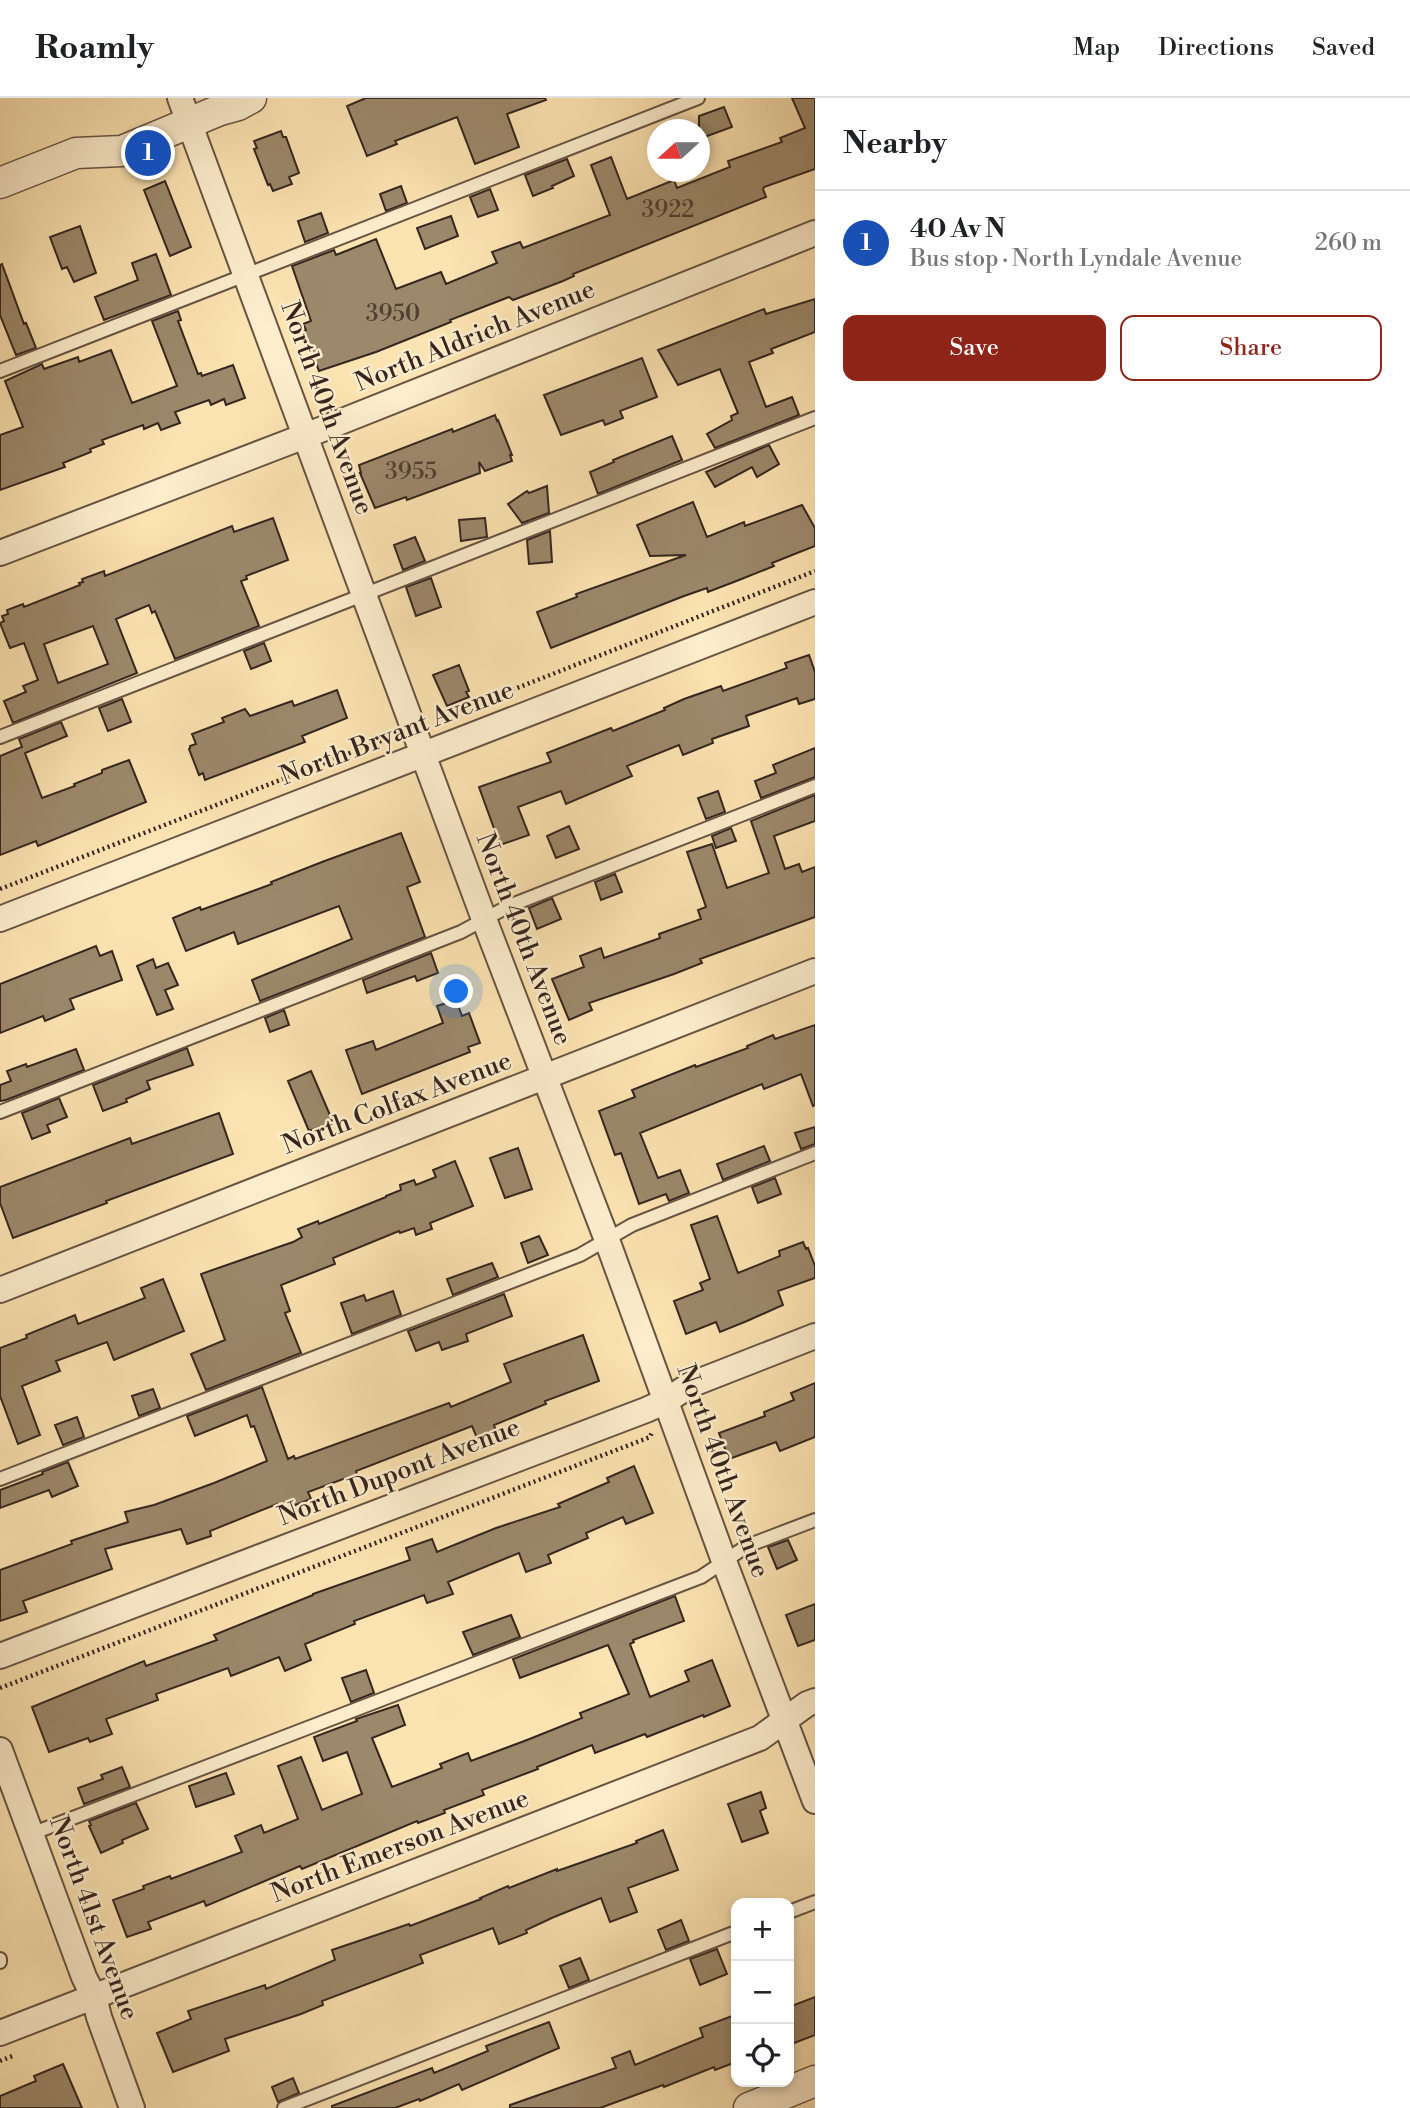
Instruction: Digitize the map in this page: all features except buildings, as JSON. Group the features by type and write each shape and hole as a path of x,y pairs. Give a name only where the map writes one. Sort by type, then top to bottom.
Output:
{"street":[{"path":"0,183 76,153 122,151 189,107 220,110 239,105 251,98"},
{"name":"North 40th Avenue","path":"189,107 304,436 815,1801"},
{"name":"North Aldrich Avenue","path":"0,553 304,436 815,233"},
{"name":"North Bryant Avenue","path":"0,919 815,602"},
{"name":"North Colfax Avenue","path":"0,1290 815,971"},
{"name":"North Dupont Avenue","path":"0,1656 666,1401 690,1385 815,1336"},
{"name":"North Emerson Avenue","path":"0,2033 760,1738 815,1701"},
{"name":"North 41st Avenue","path":"0,1750 84,1978 94,1997 132,2108"},
{"path":"749,2108 815,2081"}],"lane":[{"path":"0,371 698,98"},
{"path":"0,737 815,418"},
{"path":"0,1112 461,932 509,906 815,786"},
{"path":"0,1479 580,1255 632,1225 815,1153"},
{"path":"31,1834 701,1577 747,1546 815,1520"},
{"path":"794,1910 815,1902"},
{"path":"284,2108 731,1935"}],"path":[{"path":"438,725 443,717 815,571"},
{"path":"0,889 391,737 399,740"},
{"path":"0,1688 650,1437 654,1428"}],"place":[{"name":"40 Av N","path":"148,153"}]}
